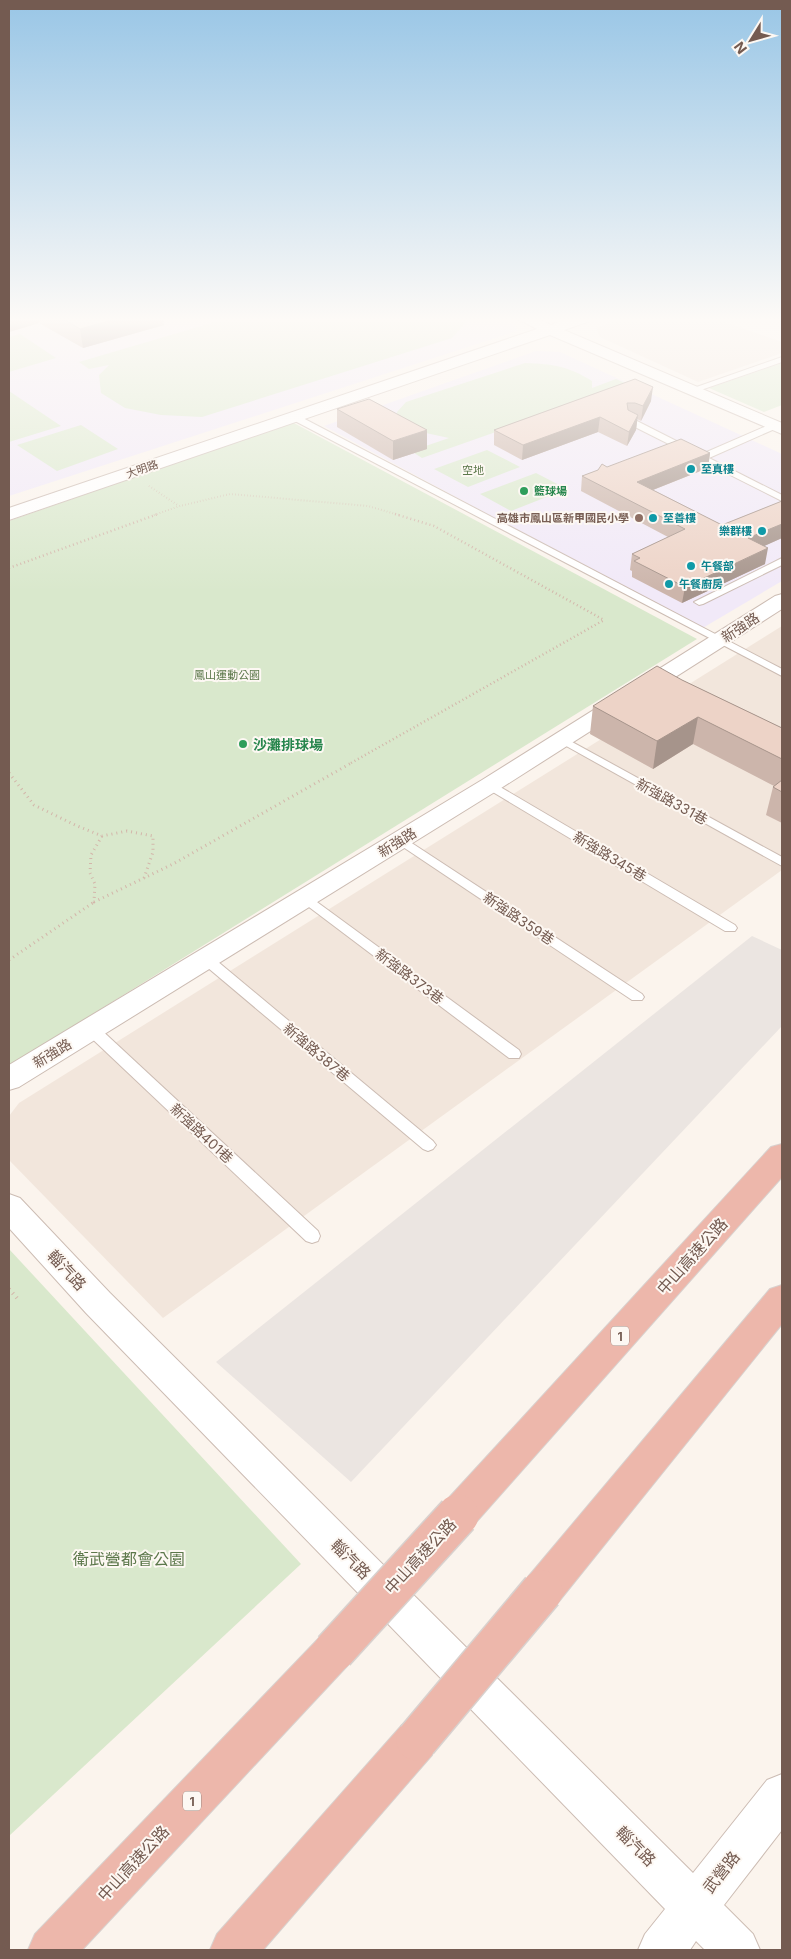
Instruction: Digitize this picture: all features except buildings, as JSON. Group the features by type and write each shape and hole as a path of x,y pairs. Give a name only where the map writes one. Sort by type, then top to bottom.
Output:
{"highway":[{"name":"中山高速公路","path":"51,1950 334,1651 782,1156"},
{"path":"234,1950 417,1740 782,1299"}],"street":[{"name":"大明路","path":"9,514 324,408"},
{"path":"740,408 775,422"},
{"name":"新強路","path":"9,1079 563,740 782,600"},
{"name":"輜汽路","path":"9,1207 144,1349 737,1950"},
{"name":"武營路","path":"660,1950 782,1795"}],"lane":[{"path":"296,418 782,674"},
{"path":"630,421 782,498"},
{"path":"701,458 775,422"},
{"path":"699,602 782,561"},
{"name":"新強路331巷","path":"563,740 782,862"},
{"name":"新強路345巷","path":"490,785 730,928"},
{"name":"新強路359巷","path":"401,840 637,997"},
{"name":"新強路373巷","path":"306,898 514,1054"},
{"name":"新強路387巷","path":"206,959 428,1145"},
{"name":"新強路401巷","path":"91,1029 312,1236"}],"path":[{"path":"141,481 180,506"},
{"path":"9,568 180,506 230,494 368,506 434,526 604,620 173,864 94,902 9,960"},
{"path":"9,773 34,805 102,836 127,831 152,836 153,852 144,878"},
{"path":"94,902 96,884 90,873 91,855 102,836"},
{"path":"9,1289 17,1298"}],"shaded area":[{"path":"9,408 279,408 9,496"},
{"name":"高雄市鳳山區新甲國民小學","path":"374,408 683,408 782,454 782,581 701,629 324,426"},
{"path":"782,626 782,870 163,1318 9,1160 9,1116 19,1103"},
{"path":"752,936 782,950 782,1026 351,1482 216,1362"}],"green space":[{"path":"9,408 35,408 61,426 9,442"},
{"path":"127,408 229,408 202,417 161,415"},
{"path":"400,408 563,408 422,458 411,451 449,438 412,430 397,421 397,412"},
{"path":"756,408 773,408 764,412"},
{"name":"鳳山運動公園","path":"292,422 697,639 9,1066 9,521"},
{"path":"81,425 118,449 57,471 17,445"},
{"name":"空地","path":"487,450 520,467 468,487 434,469"},
{"name":"籃球場","path":"536,473 567,489 511,511 480,494"},
{"name":"衛武營都會公園","path":"9,1249 301,1564 9,1836"}],"place":[{"name":"至真樓","path":"691,469"},
{"name":"籃球場","path":"524,491"},
{"name":"高雄市鳳山區新甲國民小學","path":"639,518"},
{"name":"至善樓","path":"653,518"},
{"name":"樂群樓","path":"762,531"},
{"name":"午餐部","path":"691,566"},
{"name":"午餐廚房","path":"669,584"},
{"name":"沙灘排球場","path":"243,744"}]}
